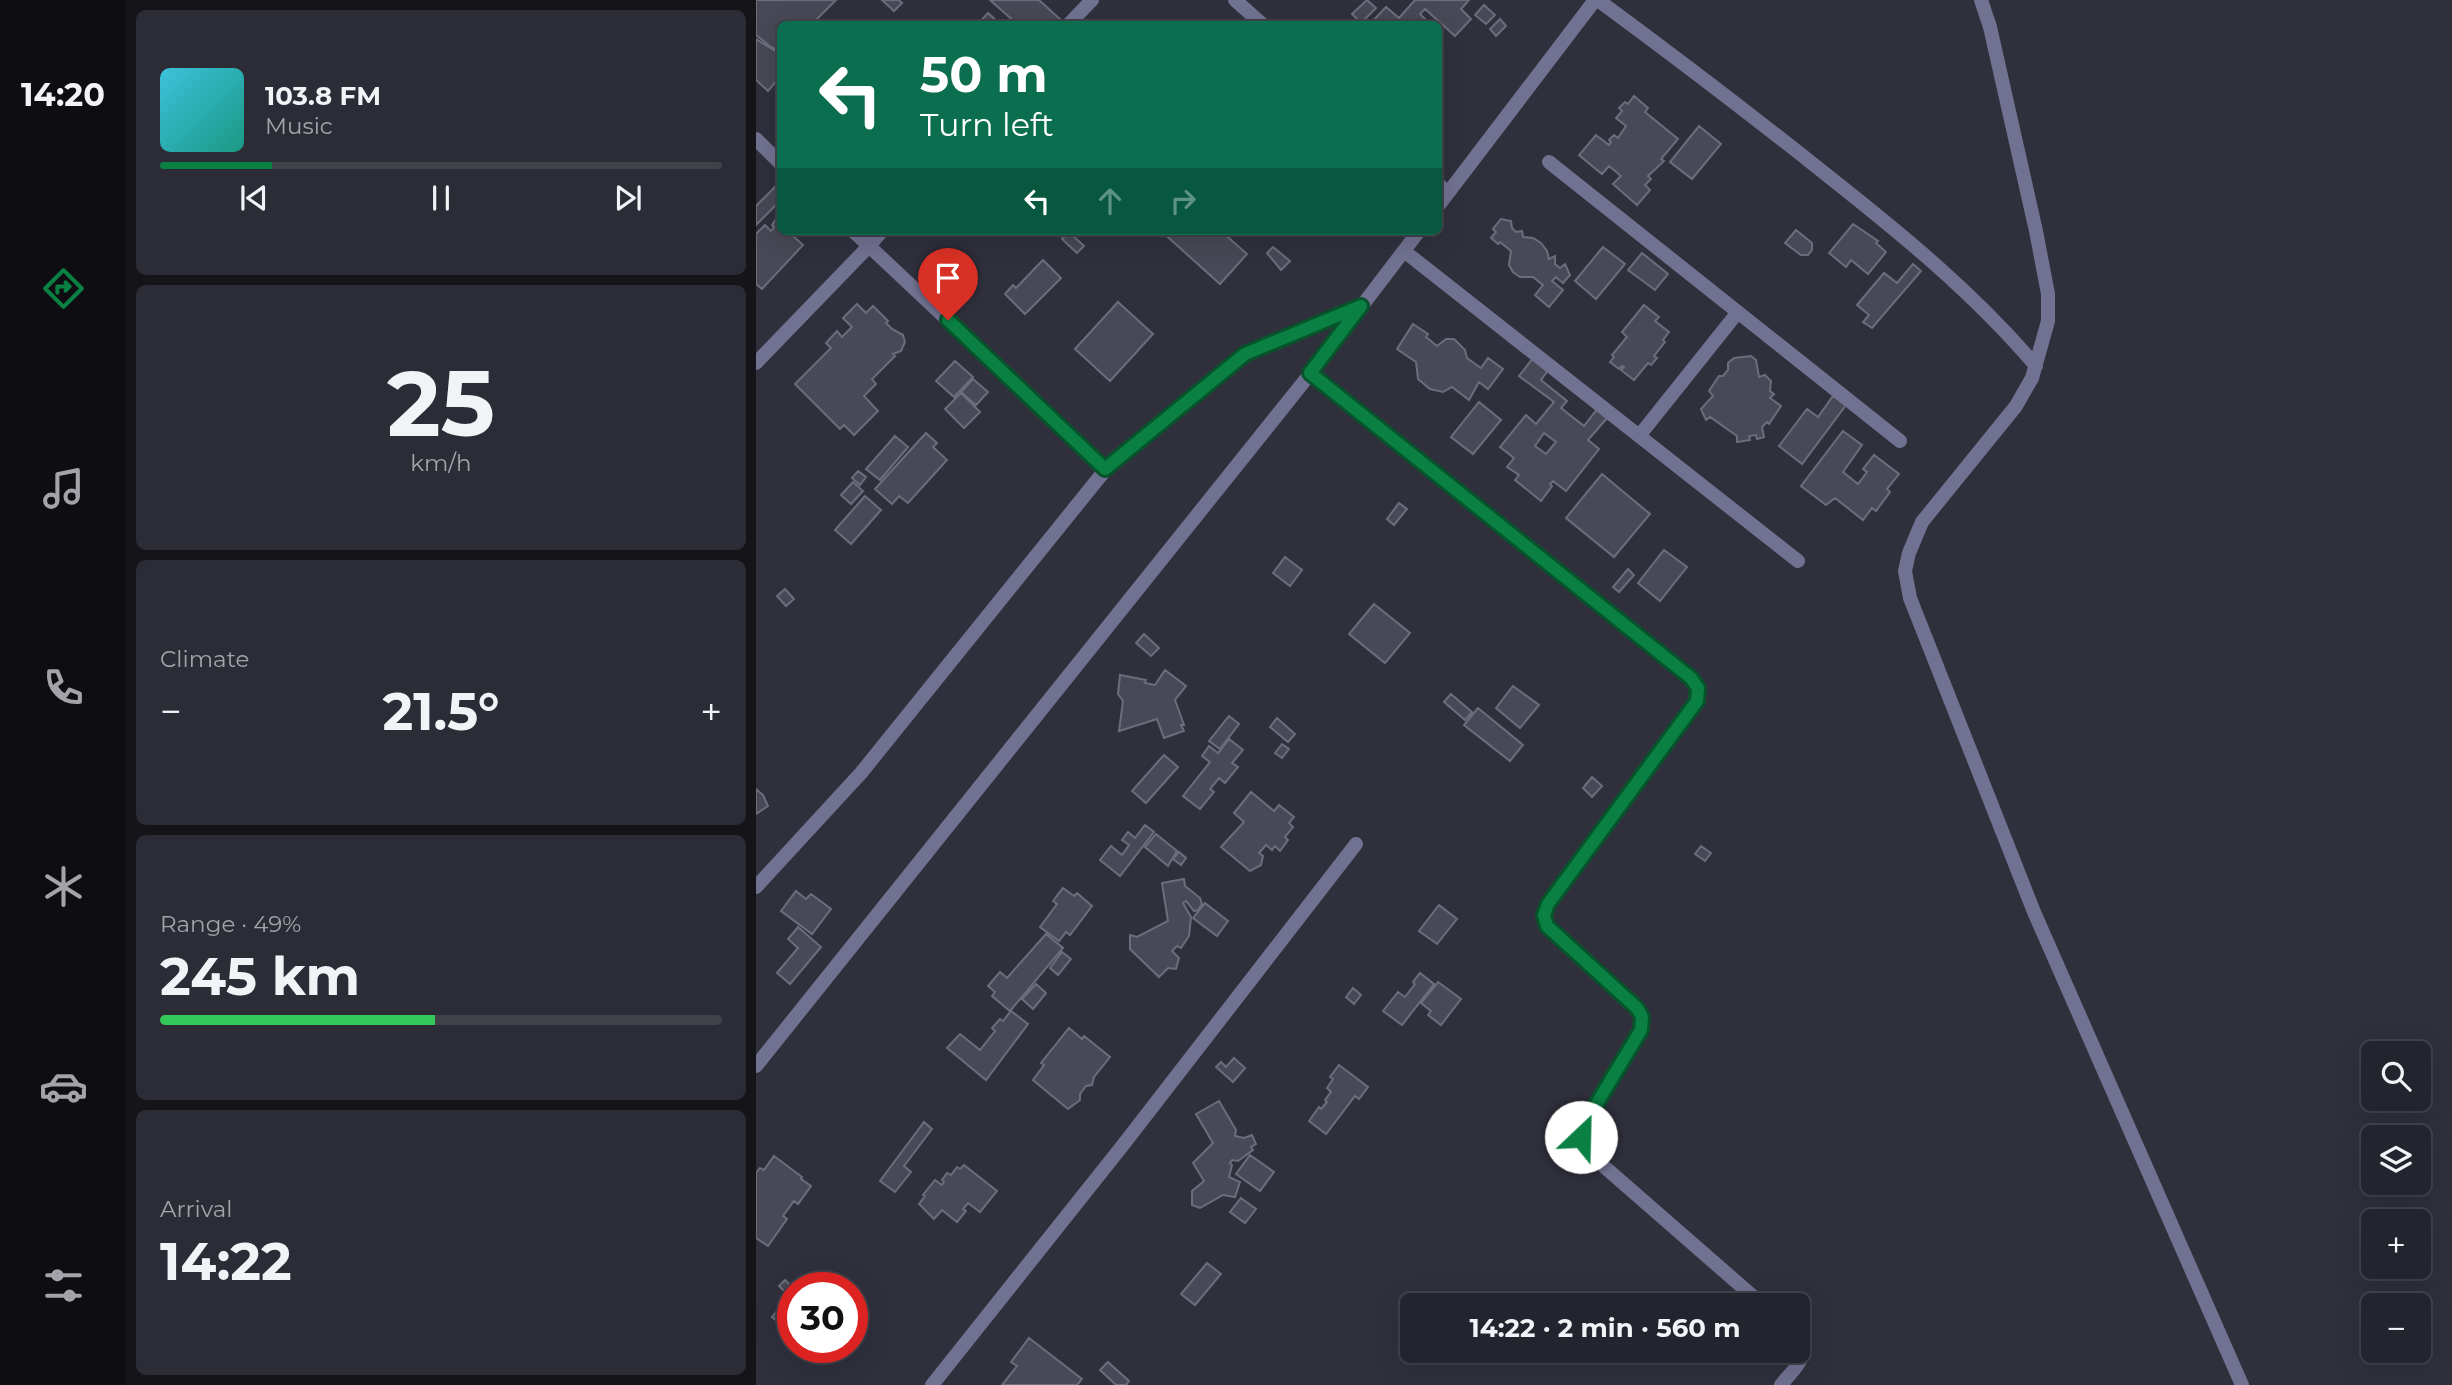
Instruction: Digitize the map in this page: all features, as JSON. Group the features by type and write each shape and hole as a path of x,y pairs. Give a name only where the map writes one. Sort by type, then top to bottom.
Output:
{"street":[{"path":"1072,21 1092,0"},
{"path":"1235,0 1259,21"},
{"path":"1443,188 1597,0 1710,82 1928,256 2000,323 2036,366"},
{"path":"1981,0 1990,27 2048,294 2049,321 2032,378 2016,407 1922,522 1909,553 1905,571 1910,598 2034,912 2242,1385"},
{"path":"756,139 777,160"},
{"path":"1549,162 1900,442"},
{"path":"857,235 1105,469"},
{"path":"756,363 879,235"},
{"path":"756,1066 1310,373 1416,235"},
{"path":"1404,251 1798,561"},
{"path":"756,887 860,773 1105,469 1245,354 1361,306"},
{"path":"1639,436 1738,312"},
{"path":"1310,373 1691,678 1698,688 1697,701 1548,904 1544,915 1547,926 1637,1008 1642,1017 1641,1030 1585,1123 1581,1137 1584,1149 1749,1293"},
{"path":"932,1385 1123,1145 1356,844"},
{"path":"1781,1385 1798,1363"}],"building":[{"path":"756,0 836,0 815,21 777,21 777,50 756,35"},
{"path":"882,0 899,0 902,3 894,11"},
{"path":"990,0 1039,0 1061,20 1060,21 1014,21"},
{"path":"1367,0 1376,8 1363,21 1359,21 1352,14"},
{"path":"1415,0 1469,0 1461,9 1471,19 1455,36 1442,24 1442,21 1438,21 1425,9 1420,14 1425,21 1373,21 1386,7 1399,18"},
{"path":"1484,5 1495,15 1486,24 1475,15"},
{"path":"988,13 997,21 981,21"},
{"path":"1500,19 1506,26 1496,36 1490,29"},
{"path":"756,39 777,52 777,80 768,91 756,80"},
{"path":"1634,96 1648,108 1645,112 1678,139 1661,159 1664,161 1648,176 1651,179 1645,185 1650,190 1637,205 1613,184 1621,176 1609,166 1602,174 1579,155 1596,135 1609,145 1609,140 1614,135 1618,138 1626,126 1616,118 1622,111 1619,108 1625,102 1628,104"},
{"path":"1699,126 1721,144 1692,179 1670,162"},
{"path":"777,185 777,204 756,225 756,206"},
{"path":"776,219 777,235 792,235 803,245 762,289 756,284 756,234 765,225 771,231 774,227 772,225"},
{"path":"1501,219 1511,221 1512,228 1516,232 1522,231 1523,237 1533,238 1541,243 1549,259 1555,256 1555,264 1560,268 1565,264 1570,275 1563,283 1556,277 1552,281 1563,290 1549,307 1535,295 1543,285 1533,277 1520,277 1513,272 1509,265 1511,251 1491,238 1496,232 1493,229"},
{"path":"1853,224 1878,241 1876,243 1886,252 1868,274 1851,260 1846,267 1829,253"},
{"path":"1796,230 1812,243 1812,250 1808,255 1801,255 1785,243"},
{"path":"1066,235 1072,235 1084,246 1077,253 1062,239"},
{"path":"1165,235 1226,235 1247,254 1220,284"},
{"path":"1273,247 1290,261 1281,270 1267,253"},
{"path":"1603,247 1625,264 1596,299 1575,281"},
{"path":"1642,253 1668,274 1655,290 1628,270"},
{"path":"1043,260 1061,278 1025,314 1005,294 1013,285 1016,288"},
{"path":"1913,264 1921,271 1872,328 1863,322 1869,315 1857,305 1884,273 1897,283"},
{"path":"1118,302 1153,334 1110,381 1075,349"},
{"path":"857,304 866,313 873,306 892,329 903,335 905,342 901,351 893,354 895,356 872,379 876,384 864,396 878,411 854,435 844,425 840,429 795,384 831,348 826,343 837,331 842,337 852,327 843,318"},
{"path":"1644,305 1659,317 1655,321 1669,332 1654,356 1657,358 1651,365 1648,363 1634,380 1621,370 1624,367 1619,369 1610,362 1614,357 1612,355 1627,337 1622,332"},
{"path":"1413,324 1428,334 1426,337 1437,346 1446,339 1454,339 1465,350 1467,358 1481,368 1488,358 1503,369 1488,389 1479,382 1469,400 1452,387 1443,392 1430,389 1418,379 1416,362 1397,349"},
{"path":"1751,356 1756,360 1759,377 1765,375 1771,381 1770,391 1774,394 1770,398 1781,406 1769,424 1767,422 1762,427 1764,437 1757,439 1756,435 1749,436 1750,440 1737,442 1737,436 1710,417 1706,420 1701,409 1713,396 1709,391 1719,376 1723,376 1728,370 1728,363 1734,358"},
{"path":"1534,357 1549,369 1541,380 1567,401 1561,408 1584,426 1598,408 1608,417 1588,440 1599,449 1566,491 1553,481 1541,501 1515,480 1519,475 1507,467 1514,458 1500,447 1526,415 1536,424 1554,402 1519,376","holes":["1544,433 1556,442 1546,454 1535,446"]},
{"path":"955,361 973,377 954,397 936,381"},
{"path":"973,379 988,392 976,405 961,392"},
{"path":"961,393 980,412 964,428 945,409"},
{"path":"1833,396 1846,405 1802,464 1779,446 1807,409 1818,417"},
{"path":"1479,402 1501,420 1473,454 1451,437"},
{"path":"1843,431 1862,445 1843,472 1858,484 1867,472 1863,469 1874,455 1899,474 1887,489 1890,492 1876,511 1872,508 1863,520 1835,498 1826,505 1801,486"},
{"path":"926,433 937,443 933,447 947,460 908,503 899,496 892,504 875,489"},
{"path":"895,436 908,447 880,480 866,469"},
{"path":"858,471 866,477 860,485 852,478"},
{"path":"1602,474 1650,514 1614,557 1566,518"},
{"path":"853,482 863,491 851,504 841,495"},
{"path":"865,496 881,510 851,544 835,530"},
{"path":"1399,503 1407,509 1394,525 1387,519"},
{"path":"1664,550 1687,567 1660,601 1638,583"},
{"path":"1285,557 1302,570 1290,586 1273,573"},
{"path":"1628,569 1634,575 1619,592 1613,587"},
{"path":"785,589 794,599 786,606 777,596"},
{"path":"1374,604 1410,633 1385,663 1349,634"},
{"path":"1144,634 1159,648 1151,656 1136,643"},
{"path":"1165,670 1186,686 1175,700 1184,731 1164,738 1157,719 1119,731 1123,701 1118,694 1120,675 1146,680 1145,683 1155,685"},
{"path":"1513,686 1539,705 1520,728 1496,708"},
{"path":"1451,694 1472,712 1465,720 1444,702"},
{"path":"1478,708 1523,745 1510,761 1464,725"},
{"path":"1229,716 1239,724 1220,749 1209,741"},
{"path":"1277,718 1295,734 1288,742 1270,727"},
{"path":"1229,739 1243,750 1232,763 1238,767 1225,783 1219,778 1210,789 1214,792 1200,809 1183,796 1210,762 1202,756 1209,746 1218,753"},
{"path":"1282,744 1289,749 1282,758 1275,753"},
{"path":"1164,755 1178,767 1146,803 1132,791"},
{"path":"1592,777 1602,786 1592,797 1583,788"},
{"path":"756,789 763,795 768,806 756,814"},
{"path":"1251,792 1274,811 1279,805 1294,817 1289,823 1293,827 1285,837 1288,840 1280,851 1275,846 1272,850 1266,845 1259,853 1263,856 1261,865 1250,871 1221,847 1244,822 1234,813"},
{"path":"1145,825 1154,832 1120,876 1100,860 1111,846 1122,855 1129,845 1122,840 1128,832 1135,838"},
{"path":"1156,834 1177,851 1168,866 1145,847"},
{"path":"1701,846 1711,853 1705,861 1695,854"},
{"path":"1179,852 1186,858 1181,865 1173,859"},
{"path":"1184,879 1185,886 1200,898 1202,904 1194,911 1186,901 1183,903 1191,917 1189,936 1181,948 1177,946 1172,951 1179,958 1176,969 1168,968 1159,977 1130,949 1130,935 1137,937 1168,921 1162,883"},
{"path":"1063,888 1074,896 1077,893 1092,906 1070,935 1066,932 1059,941 1040,927 1057,904 1053,901"},
{"path":"796,891 806,899 811,894 831,909 812,934 781,911"},
{"path":"1205,903 1228,921 1217,936 1193,918"},
{"path":"1439,905 1457,919 1437,944 1419,931"},
{"path":"798,927 821,947 790,984 777,973 798,948 788,939"},
{"path":"1046,934 1063,948 1010,1011 992,996 995,992 988,986 1000,972 1007,978"},
{"path":"1062,952 1071,959 1058,975 1050,968"},
{"path":"1420,973 1434,984 1402,1025 1383,1011 1398,992 1405,997"},
{"path":"1438,982 1461,999 1441,1025 1428,1015 1431,1011 1421,1003"},
{"path":"1036,984 1046,993 1033,1009 1022,999"},
{"path":"1353,988 1361,995 1354,1004 1346,997"},
{"path":"1011,1011 1028,1024 986,1080 947,1048 960,1034 980,1050 995,1031 992,1028 1000,1019 1003,1021"},
{"path":"1069,1028 1082,1039 1084,1036 1110,1057 1094,1077 1092,1085 1086,1086 1080,1094 1080,1100 1068,1109 1033,1080 1044,1065 1041,1063"},
{"path":"1234,1058 1245,1068 1233,1082 1216,1067 1221,1062 1226,1067"},
{"path":"1339,1065 1368,1087 1359,1099 1355,1096 1326,1134 1309,1121 1319,1107 1321,1109 1327,1102 1325,1100 1331,1092 1327,1088 1333,1079 1330,1077"},
{"path":"1219,1101 1236,1130 1235,1136 1244,1138 1252,1135 1256,1144 1251,1147 1253,1150 1238,1161 1232,1160 1230,1163 1232,1165 1229,1177 1240,1182 1235,1197 1223,1195 1200,1208 1192,1205 1192,1191 1204,1181 1193,1163 1213,1143 1196,1114"},
{"path":"924,1122 932,1129 904,1166 911,1172 895,1192 880,1181"},
{"path":"1250,1155 1274,1172 1260,1191 1236,1174"},
{"path":"774,1156 811,1186 798,1204 794,1201 783,1216 787,1219 768,1246 756,1238 756,1173 760,1168 764,1170"},
{"path":"964,1165 997,1191 980,1212 968,1203 963,1209 966,1211 957,1222 942,1210 934,1219 919,1204 925,1196 923,1195 935,1180 942,1185 947,1173 951,1175 957,1167 960,1169"},
{"path":"1241,1198 1256,1209 1245,1223 1230,1212"},
{"path":"1207,1263 1221,1274 1195,1305 1181,1294"},
{"path":"1029,1338 1082,1379 1077,1385 1002,1385 1017,1366 1011,1362"},
{"path":"1108,1362 1129,1381 1126,1385 1116,1385 1100,1370"}],"route":[{"path":"948,320 1105,469 1245,354 1361,306 1310,373 1691,678 1698,688 1697,701 1548,904 1544,915 1547,926 1637,1008 1642,1017 1641,1030 1585,1123 1581,1137"}]}
